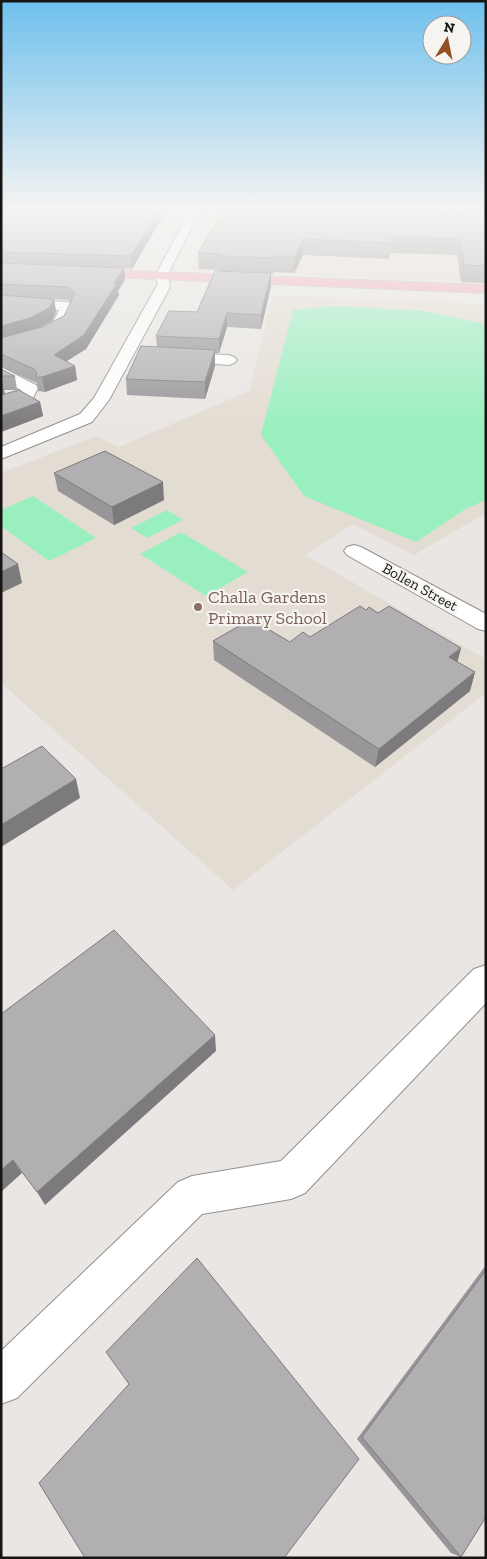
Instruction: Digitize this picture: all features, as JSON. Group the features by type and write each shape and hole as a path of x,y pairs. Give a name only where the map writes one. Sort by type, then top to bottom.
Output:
{"main road":[{"path":"195,282 486,297"},
{"path":"225,282 486,289"}],"street":[{"path":"1,454 86,418 101,400 126,355 161,282"},
{"path":"1,302 68,306 59,325 38,336 1,347"},
{"path":"126,355 144,356"},
{"path":"163,357 229,360"},
{"path":"1,372 30,388 27,395 1,404"},
{"name":"Bollen Street","path":"354,551 486,624"},
{"path":"1,1382 192,1196 291,1179 486,980"}],"shaded area":[{"path":"458,282 486,282 486,283"},
{"name":"Challa Gardens Primary School","path":"273,295 486,304 486,513 414,555 353,524 305,555 486,659 486,693 233,890 1,683 1,473 96,436 119,447 249,391"}],"green space":[{"path":"335,306 424,311 486,324 486,500 467,508 416,542 304,496 261,435 293,310"},
{"path":"33,496 96,538 49,561 1,526 1,510"},
{"path":"167,510 183,520 147,538 131,528"},
{"path":"181,532 248,572 206,596 140,554"}],"building":[{"path":"1,282 117,283 84,335 54,355 75,366 42,377 36,377 37,373 34,369 1,354 1,338 42,327 64,316 75,293 66,287 1,284"},
{"path":"210,282 269,282 261,315 227,313 219,339 156,336 169,311 197,312"},
{"path":"1,295 54,299 49,308 30,318 1,326"},
{"path":"141,346 215,350 205,382 126,379"},
{"path":"1,369 15,376 1,376"},
{"path":"19,390 40,402 1,416 1,395"},
{"path":"105,451 163,482 112,507 54,473"},
{"path":"1,552 18,564 1,572"},
{"path":"360,606 366,610 369,607 378,613 389,606 461,648 449,657 475,672 379,749 213,641 251,619 290,642 303,632 310,637"},
{"path":"42,746 76,779 1,825 1,769"},
{"path":"114,930 215,1035 37,1192 13,1160 1,1170 1,1014"},
{"path":"197,1258 359,1459 284,1558 85,1558 39,1483 129,1384 106,1352"},
{"path":"486,1270 486,1517 461,1557 362,1437"}],"place":[{"name":"Challa Gardens Primary School","path":"198,607"}]}
